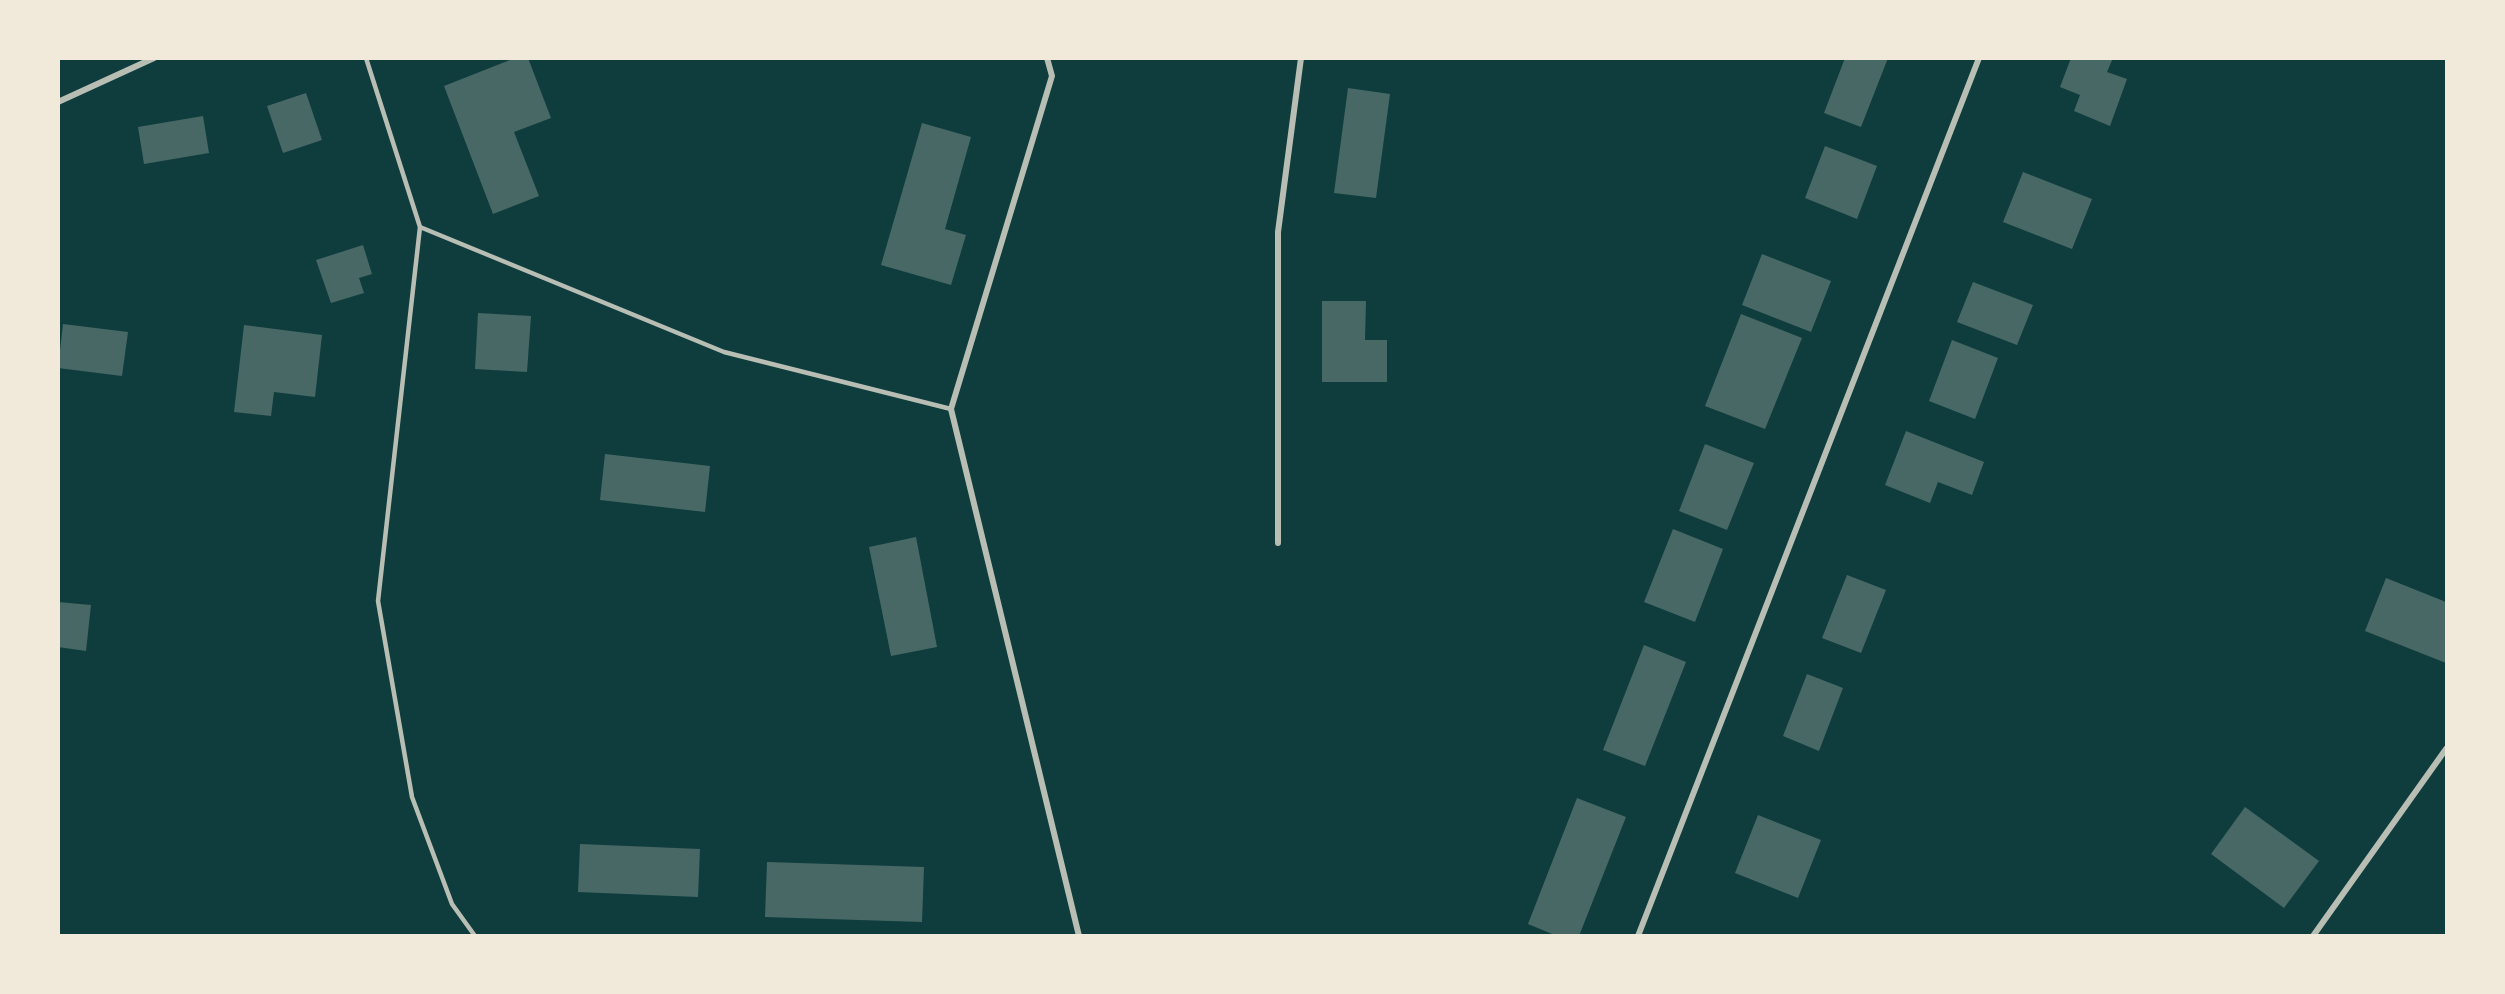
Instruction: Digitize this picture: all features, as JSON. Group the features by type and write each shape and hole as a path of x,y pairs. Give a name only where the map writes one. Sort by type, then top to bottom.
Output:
{"street":[{"path":"58,102 154,58"},
{"path":"1047,58 1052,76 951,409 1079,936"},
{"path":"1278,543 1278,232 1301,58"},
{"path":"1638,936 1979,58"},
{"path":"2313,936 2446,749"}],"lane":[{"path":"366,58 420,227 378,601 412,797 452,904 475,936"},
{"path":"420,227 724,352 951,409"}],"building":[{"path":"515,58 528,58 551,118 514,132 539,196 493,214 444,86"},
{"path":"1845,58 1888,58 1861,127 1824,113"},
{"path":"2071,58 2113,58 2107,72 2127,79 2110,126 2074,111 2080,95 2060,87"},
{"path":"1348,88 1390,94 1376,198 1334,193"},
{"path":"306,93 322,140 283,153 267,106"},
{"path":"203,116 209,153 144,164 138,127"},
{"path":"922,123 971,137 945,229 966,235 951,285 881,265"},
{"path":"1825,146 1877,166 1857,219 1805,198"},
{"path":"2023,172 2092,199 2072,249 2003,222"},
{"path":"363,245 372,274 359,278 364,293 331,303 316,260"},
{"path":"1762,254 1831,281 1811,332 1742,305"},
{"path":"1973,282 2033,305 2017,345 1957,322"},
{"path":"1322,301 1366,301 1365,340 1387,340 1387,382 1322,382"},
{"path":"478,313 531,316 527,372 475,369"},
{"path":"1741,314 1802,338 1765,429 1705,406"},
{"path":"63,324 128,332 122,376 58,368"},
{"path":"244,325 322,335 315,397 274,392 271,416 234,412"},
{"path":"1952,340 1998,358 1975,419 1929,401"},
{"path":"1906,431 1984,462 1972,495 1938,482 1930,503 1885,485"},
{"path":"1705,444 1754,463 1727,530 1679,511"},
{"path":"605,454 710,466 705,512 600,500"},
{"path":"1673,529 1723,549 1695,622 1644,602"},
{"path":"916,537 937,647 891,656 869,547"},
{"path":"1847,575 1886,590 1861,653 1822,638"},
{"path":"2386,578 2446,602 2446,663 2365,631"},
{"path":"58,602 91,605 86,651 58,647"},
{"path":"1644,645 1686,662 1645,766 1603,750"},
{"path":"1807,674 1843,688 1819,751 1783,736"},
{"path":"1577,798 1626,817 1579,936 1557,936 1528,924"},
{"path":"2245,807 2319,861 2284,908 2211,854"},
{"path":"1758,815 1821,840 1798,898 1735,873"},
{"path":"580,844 700,849 698,897 578,892"},
{"path":"767,862 924,867 922,922 765,917"}]}
